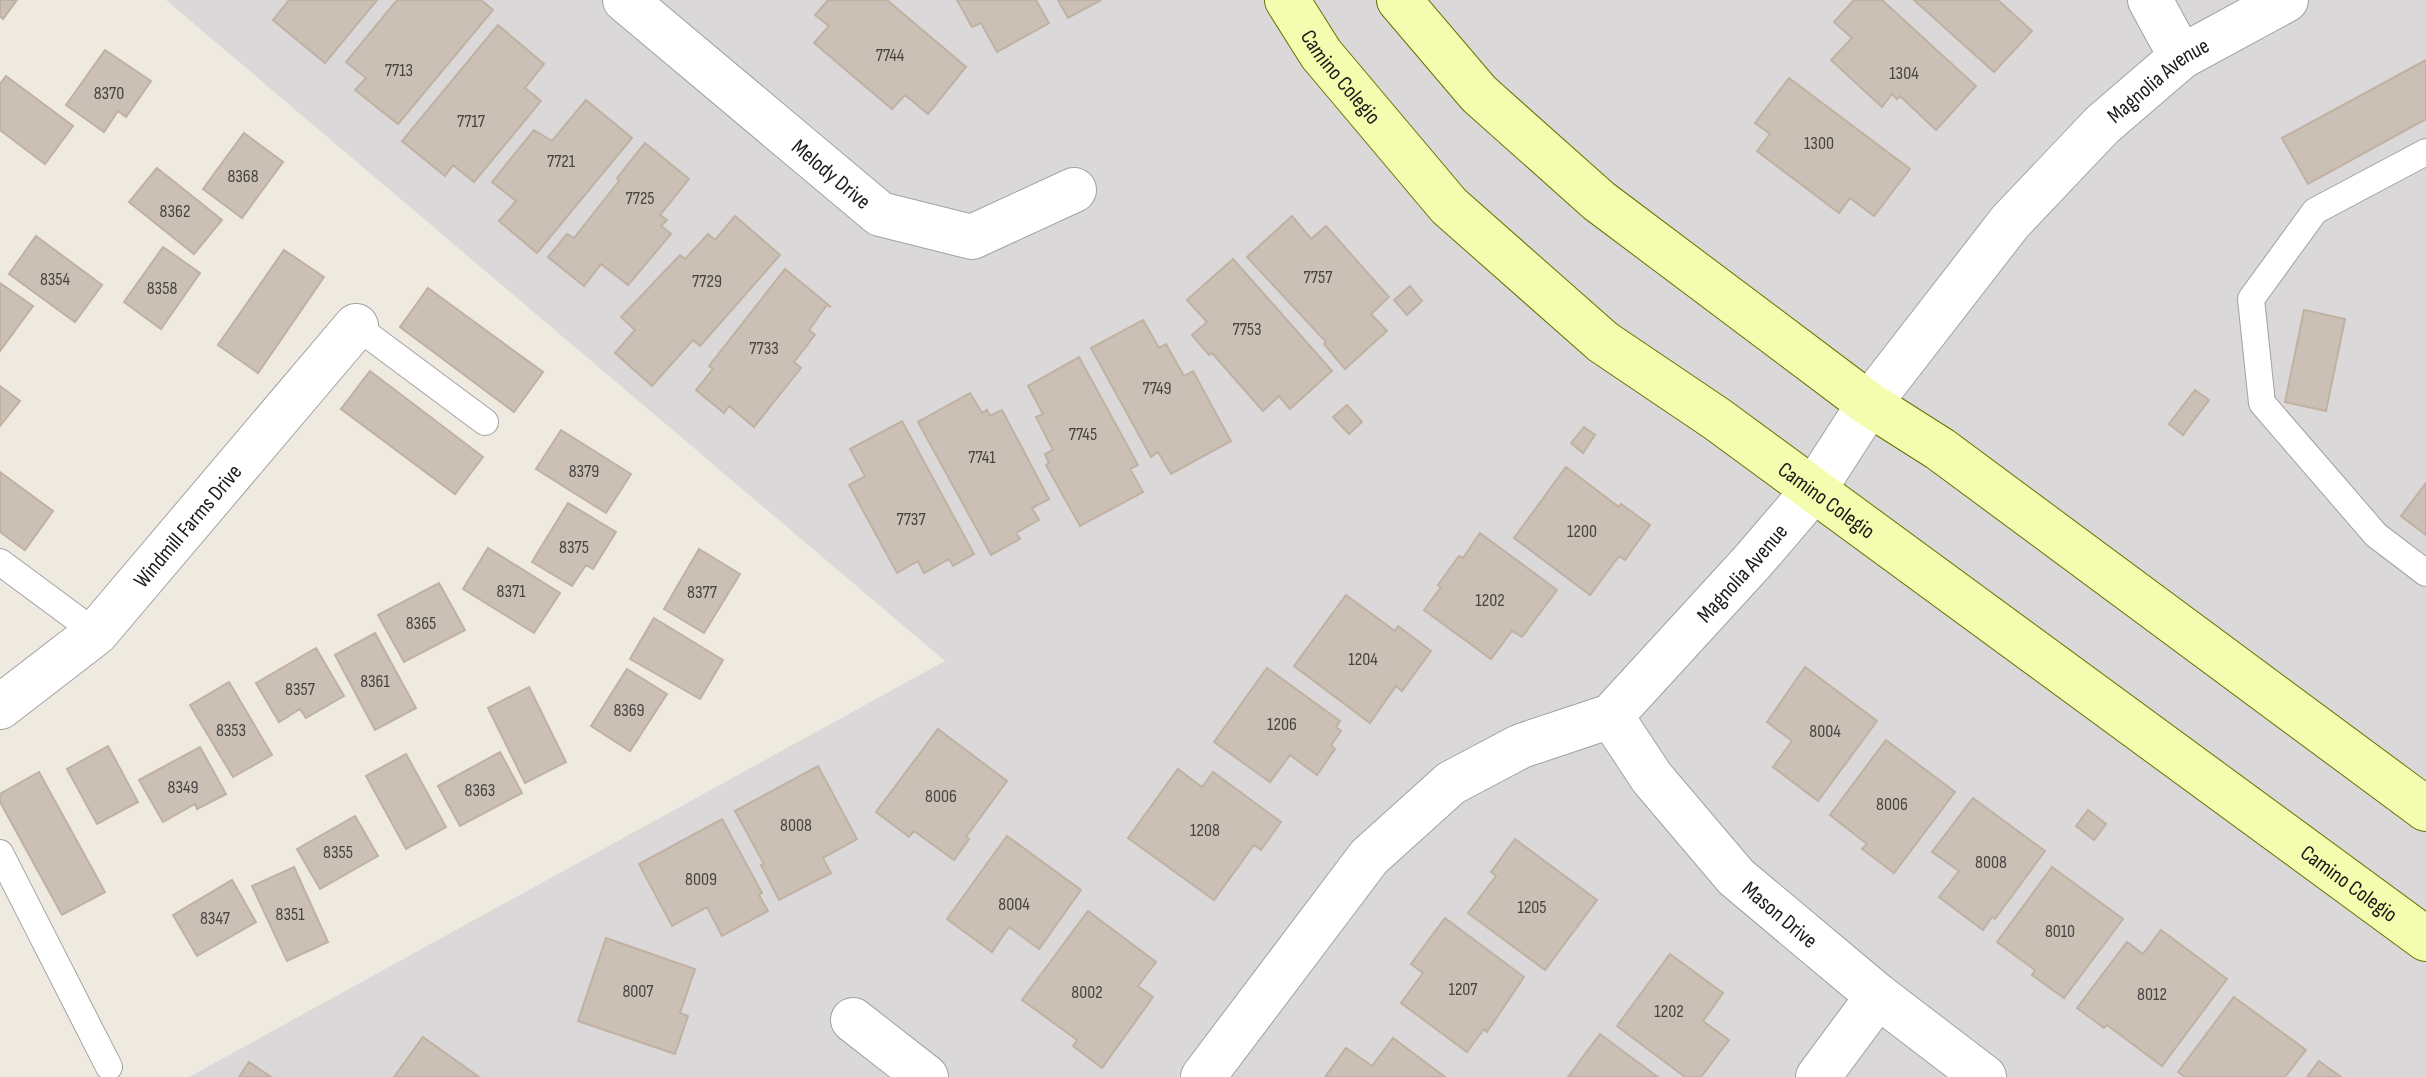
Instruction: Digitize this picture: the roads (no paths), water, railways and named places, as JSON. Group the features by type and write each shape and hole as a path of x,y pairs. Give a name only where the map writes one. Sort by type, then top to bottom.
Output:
{"street":[{"name":"Melody Drive","path":"625,0 880,214 972,237 1074,190"},
{"name":"Camino Colegio","path":"1287,0 1321,54 1449,206 1603,342 1717,419 2426,939"},
{"path":"1399,0 1479,94 1599,201 1869,404 1940,449 2426,809"},
{"path":"2150,0 2181,57"},
{"name":"Magnolia Avenue","path":"1203,1077 1369,857 1451,783 1521,746 1611,716 1813,491 1869,404 2010,222 2102,125 2181,57 2286,0"},
{"name":"Windmill Farms Drive","path":"0,707 96,633 356,326"},
{"name":"Mason Drive","path":"1611,716 1652,778 1736,877 1878,996 1984,1077"},
{"path":"1818,1077 1878,996"},
{"path":"853,1020 926,1077"}],"lane":[{"path":"2426,152 2315,211 2251,299 2262,403 2376,535 2426,573"},
{"path":"356,326 485,422"},
{"path":"0,562 96,633"},
{"path":"0,853 109,1067"}]}
